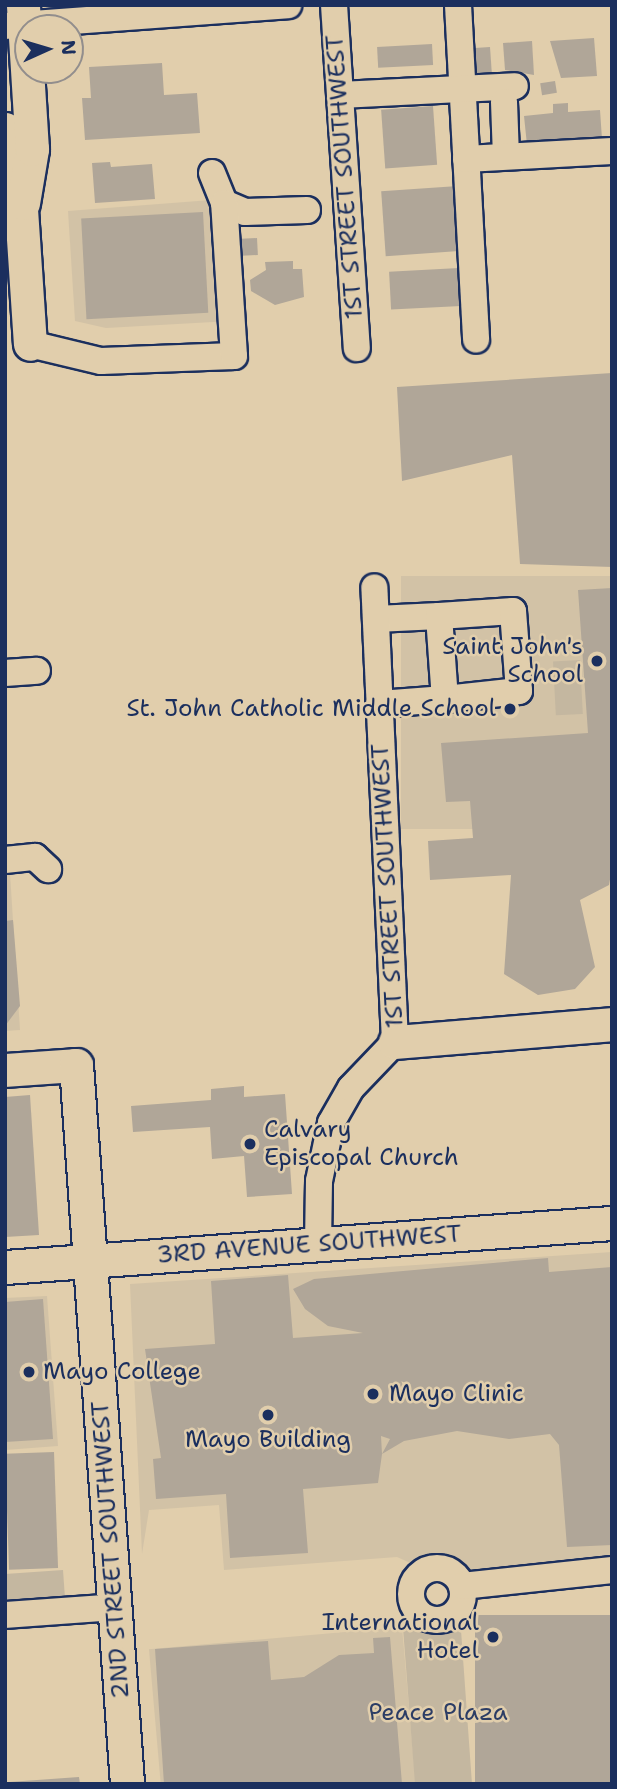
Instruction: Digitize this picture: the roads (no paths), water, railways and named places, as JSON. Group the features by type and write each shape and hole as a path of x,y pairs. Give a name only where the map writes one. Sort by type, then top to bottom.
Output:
{"main road":[{"path":"17,234 32,149 24,84"},
{"path":"5,129 30,344"},
{"path":"395,1042 612,1024"},
{"name":"2ND STREET SOUTHWEST","path":"5,1070 76,1065 127,1784"},
{"name":"3RD AVENUE SOUTHWEST","path":"5,1268 612,1223"}],"street":[{"path":"84,16 288,5"},
{"name":"1ST STREET SOUTHWEST","path":"334,5 357,348"},
{"path":"458,5 476,340"},
{"path":"340,95 463,89 509,94 506,156"},
{"path":"466,159 612,150"},
{"path":"30,344 101,361 234,356 224,203 212,173"},
{"path":"224,203 246,212 307,210"},
{"name":"1ST STREET SOUTHWEST","path":"318,1245 319,1181 331,1123 351,1088 395,1042 374,587"},
{"path":"376,619 513,611 519,691 379,704"},
{"path":"439,616 445,699"},
{"path":"5,673 37,671"},
{"path":"5,860 35,857 48,869"},
{"path":"462,1587 612,1570"},
{"path":"5,1615 116,1607"}],"place":[{"name":"Saint John's School","path":"597,661"},
{"name":"St. John Catholic Middle School","path":"510,709"},
{"name":"Calvary Episcopal Church","path":"250,1144"},
{"name":"Mayo College","path":"29,1372"},
{"name":"Mayo Clinic","path":"373,1394"},
{"name":"Mayo Building","path":"268,1415"},
{"name":"International Hotel","path":"493,1637"}],"park label":[{"name":"Peace Plaza","path":"438,1713"}]}
